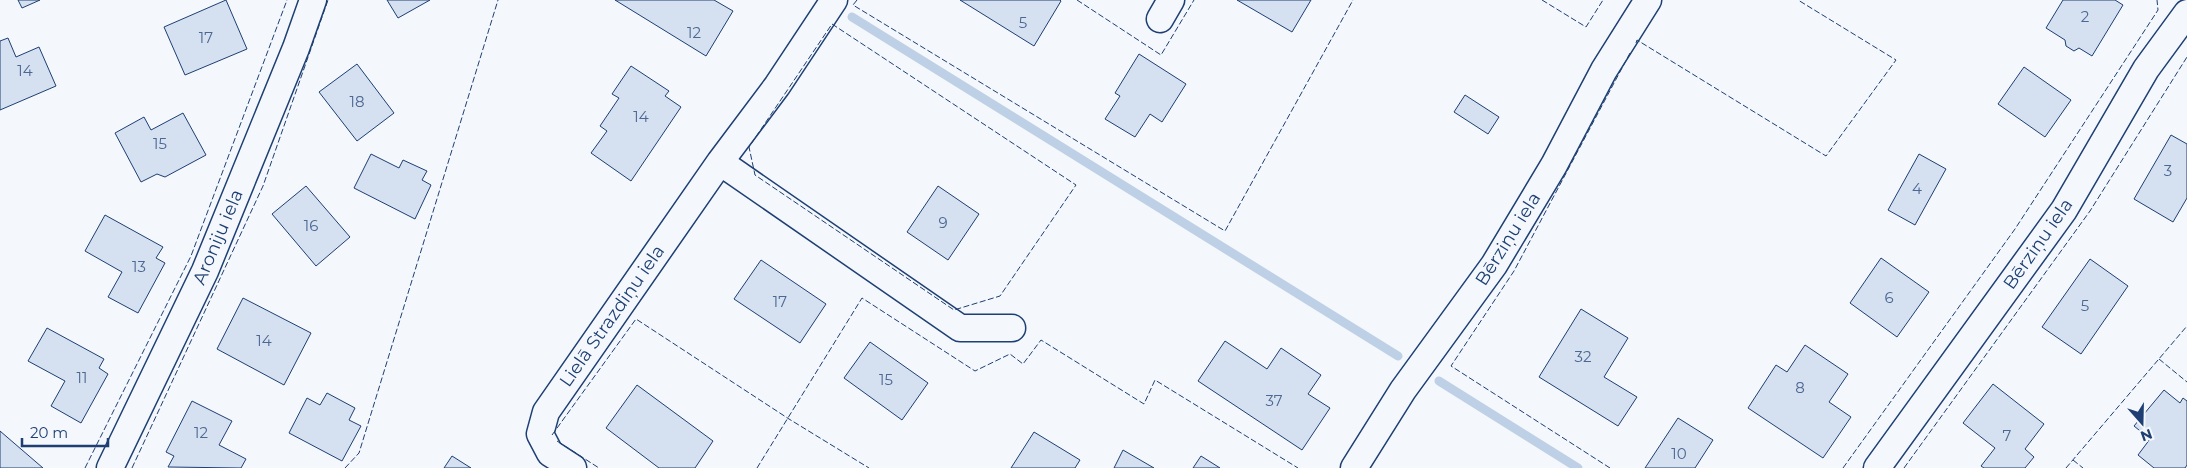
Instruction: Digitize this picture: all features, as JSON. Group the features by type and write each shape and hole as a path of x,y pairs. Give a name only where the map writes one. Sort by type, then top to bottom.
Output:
{"street":[{"name":"Aroniju iela","path":"110,468 205,271 296,48 312,0"},
{"name":"Lielā Strazdiņu iela","path":"573,468 550,453 540,434 546,412 720,162 777,86 834,0"},
{"name":"Bērziņu iela","path":"1354,468 1403,390 1494,265 1554,165 1604,70 1648,0"},
{"name":"Bērziņu iela","path":"1877,468 2064,210 2146,69 2187,13"},
{"path":"720,162 960,328 1012,328"}],"building":[{"path":"18,0 40,0 22,8"},
{"path":"226,0 247,49 185,75 164,27"},
{"path":"387,0 430,0 398,18"},
{"path":"615,0 714,0 733,11 706,56"},
{"path":"960,0 1060,0 1061,1 1034,46"},
{"path":"1237,0 1311,0 1292,32"},
{"path":"2063,0 2115,0 2123,5 2092,56 2079,48 2074,51 2066,46 2065,40 2046,28"},
{"path":"8,38 16,57 39,47 56,86 0,110 0,41"},
{"path":"1139,54 1186,84 1162,122 1150,114 1135,137 1105,119 1120,96 1115,93"},
{"path":"357,64 394,113 357,141 319,92"},
{"path":"631,66 669,91 665,96 681,107 631,181 591,153 607,131 600,126 619,98 612,94"},
{"path":"2024,67 2071,100 2045,137 1998,104"},
{"path":"1465,95 1499,117 1488,134 1454,112"},
{"path":"183,113 206,155 165,177 157,174 141,182 115,133 144,117 151,130"},
{"path":"2171,135 2187,144 2187,198 2173,222 2134,199"},
{"path":"371,154 399,168 403,160 427,171 422,180 431,185 415,219 354,188"},
{"path":"1919,154 1946,169 1915,225 1888,210"},
{"path":"306,186 350,237 316,266 272,214"},
{"path":"938,186 979,214 948,260 907,232"},
{"path":"105,215 163,247 156,258 165,263 138,313 108,297 122,272 85,251"},
{"path":"1881,258 1929,292 1897,337 1850,303"},
{"path":"2090,259 2128,286 2081,354 2042,327"},
{"path":"761,260 826,304 800,343 734,299"},
{"path":"243,298 311,333 284,385 217,349"},
{"path":"1581,309 1628,338 1604,377 1637,397 1618,426 1539,377"},
{"path":"47,328 104,359 99,368 108,374 81,423 51,406 65,381 28,361"},
{"path":"1225,341 1267,369 1281,348 1321,375 1308,394 1330,408 1302,450 1198,381"},
{"path":"870,342 928,383 902,420 844,378"},
{"path":"1805,345 1848,374 1829,402 1851,417 1823,458 1748,408 1776,365 1787,372"},
{"path":"1993,384 2044,424 2025,449 2034,457 2025,468 1984,468 1981,466 1995,448 1963,423"},
{"path":"637,385 713,441 695,468 659,468 606,428"},
{"path":"2164,390 2180,403 2183,398 2187,401 2187,465 2185,468 2154,468 2138,455 2150,439 2134,426"},
{"path":"327,393 355,408 349,420 361,426 342,461 289,433 307,398 320,405"},
{"path":"192,401 232,421 219,445 246,459 241,468 168,467 174,456 166,452"},
{"path":"1678,418 1713,440 1695,468 1645,468"},
{"path":"0,431 43,468 0,468"},
{"path":"1034,432 1080,460 1075,468 1011,468"},
{"path":"1123,450 1154,468 1114,468"},
{"path":"452,456 471,468 444,468"},
{"path":"1201,456 1220,468 1193,468"}],"waterway":[{"path":"852,17 1398,356"},
{"path":"1439,381 1578,468"}],"fence":[{"path":"85,468 191,256 287,0"},
{"path":"132,468 263,186 328,0"},
{"path":"345,468 359,453 498,0"},
{"path":"857,0 853,5 1225,231 1353,0"},
{"path":"1077,0 1161,55 1194,0"},
{"path":"1542,0 1586,27 1603,0"},
{"path":"1636,43 1637,40 1826,156 1896,60 1798,0"},
{"path":"1843,468 2015,229 2158,10 2157,0"},
{"path":"832,24 1076,185 1000,296 954,310 755,175 749,147 832,24"},
{"path":"1610,468 1451,366 1514,271 1630,53"},
{"path":"1904,468 2090,211 2187,57"},
{"path":"757,468 862,298 975,371 1010,354 1023,364 1041,340 1144,404 1155,380 1298,468"},
{"path":"552,435 636,319 789,419 869,468"},
{"path":"2066,468 2187,326"},
{"path":"2159,359 2187,382"},
{"path":"557,441 599,468"},
{"path":"2073,460 2083,468"}]}
